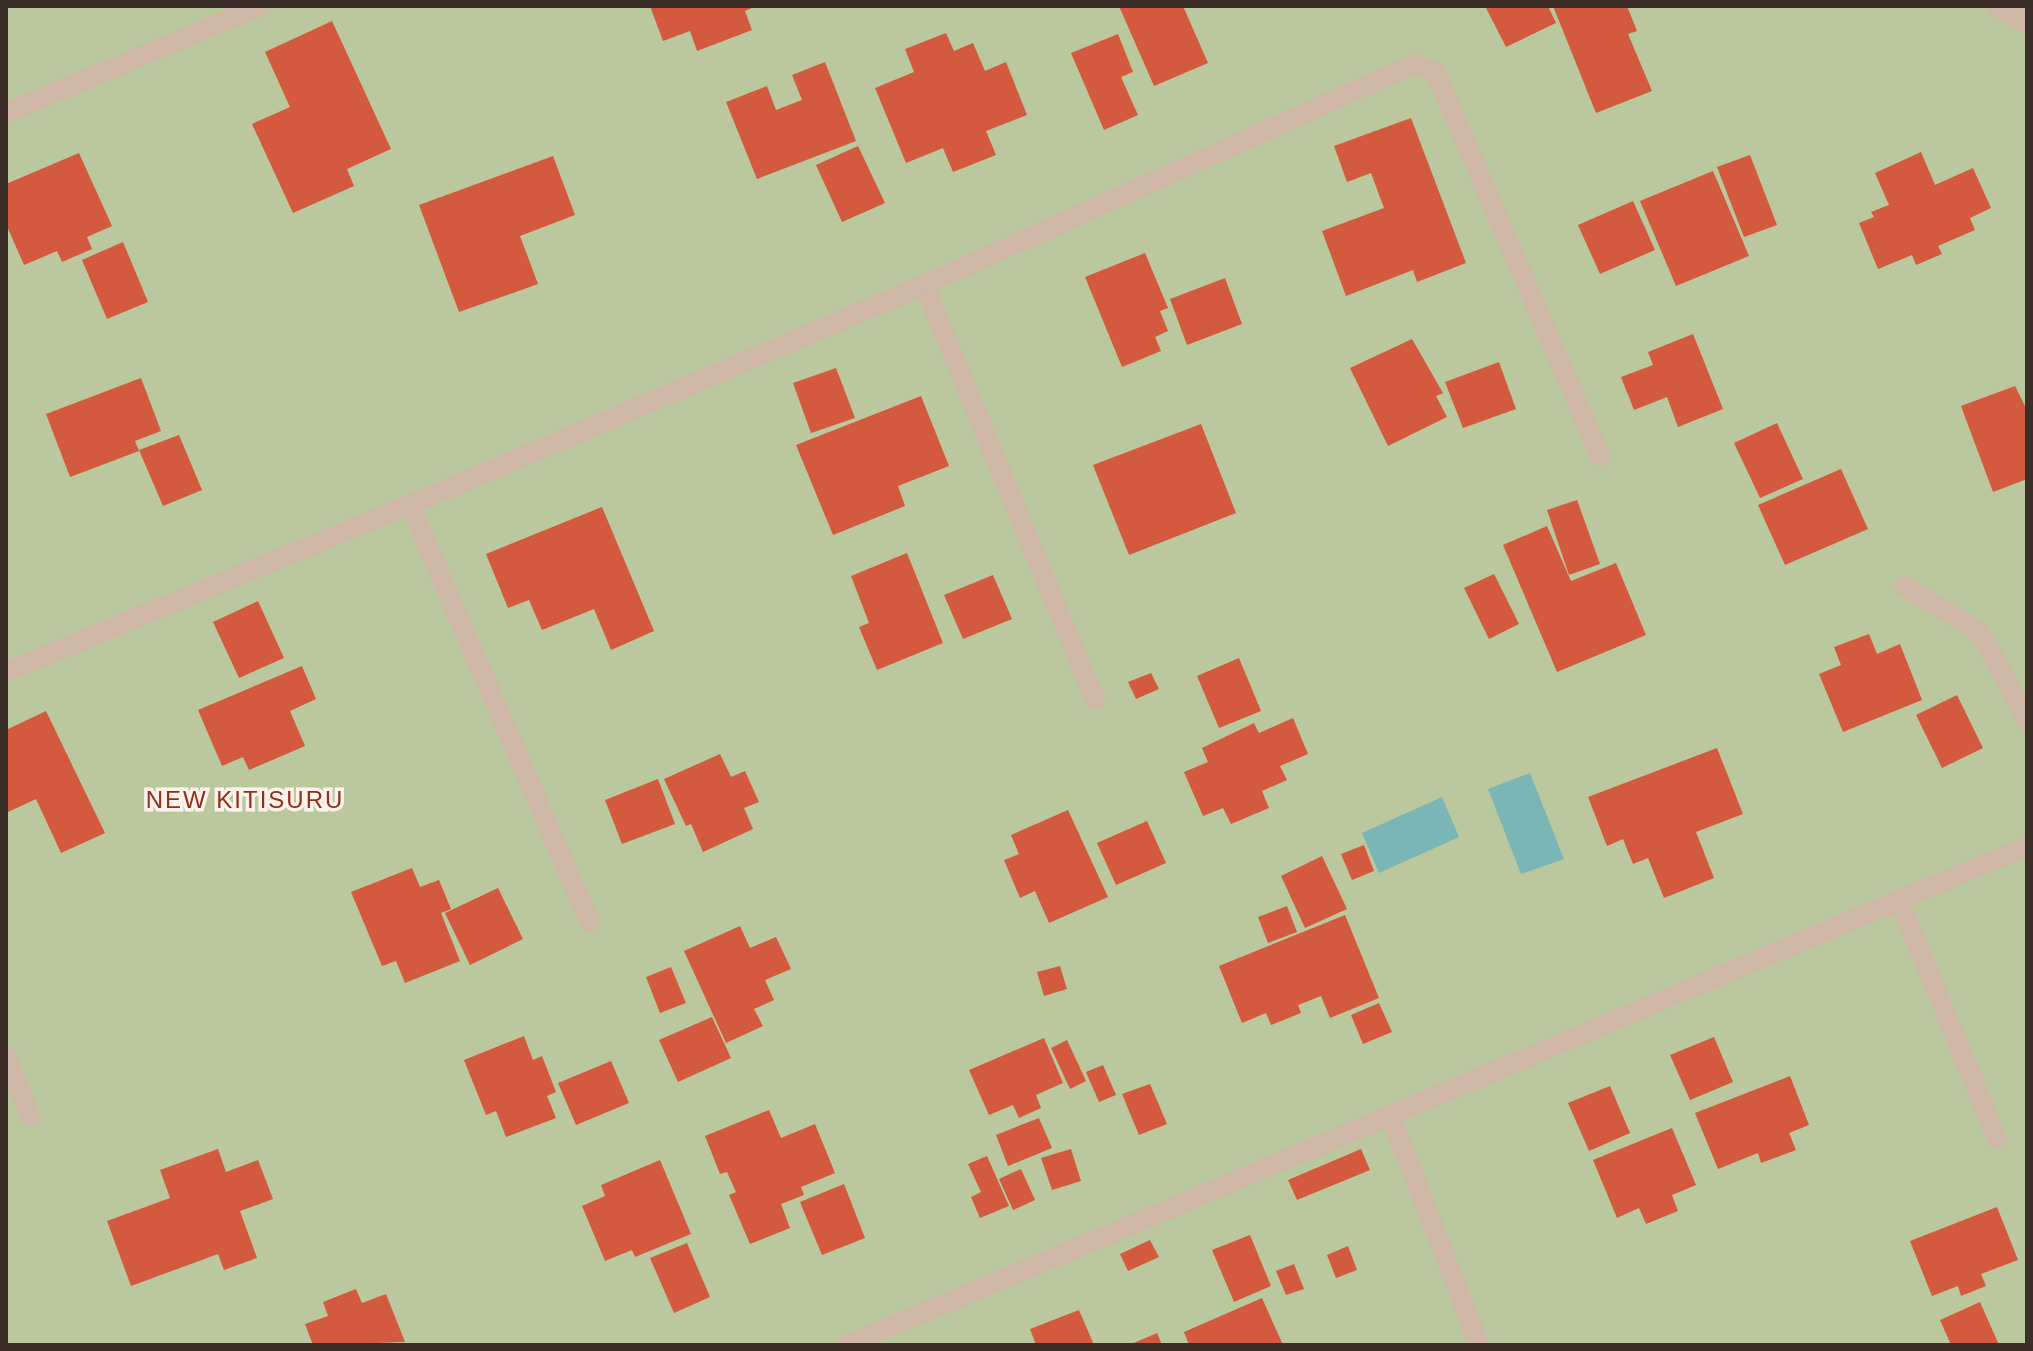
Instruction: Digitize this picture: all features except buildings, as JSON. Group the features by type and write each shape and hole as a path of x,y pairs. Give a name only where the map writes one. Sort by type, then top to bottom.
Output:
{"street":[{"path":"6,113 261,6"},
{"path":"1996,6 2027,23"},
{"path":"6,672 410,505 924,285 1414,64 1436,73 1600,456"},
{"path":"924,285 1095,700"},
{"path":"410,505 590,922"},
{"path":"1904,586 1980,632 2027,721"},
{"path":"847,1345 2027,846"},
{"path":"1900,902 1997,1139"},
{"path":"6,1056 30,1116"},
{"path":"1390,1114 1479,1345"}],"green space":[{"path":"6,6 2027,6 2027,1345 6,1345"}],"water":[{"path":"1530,773 1564,859 1521,874 1488,789"},
{"path":"1442,797 1459,837 1379,873 1362,833"}],"district":[{"name":"NEW KITISURU","path":"245,800"}]}
